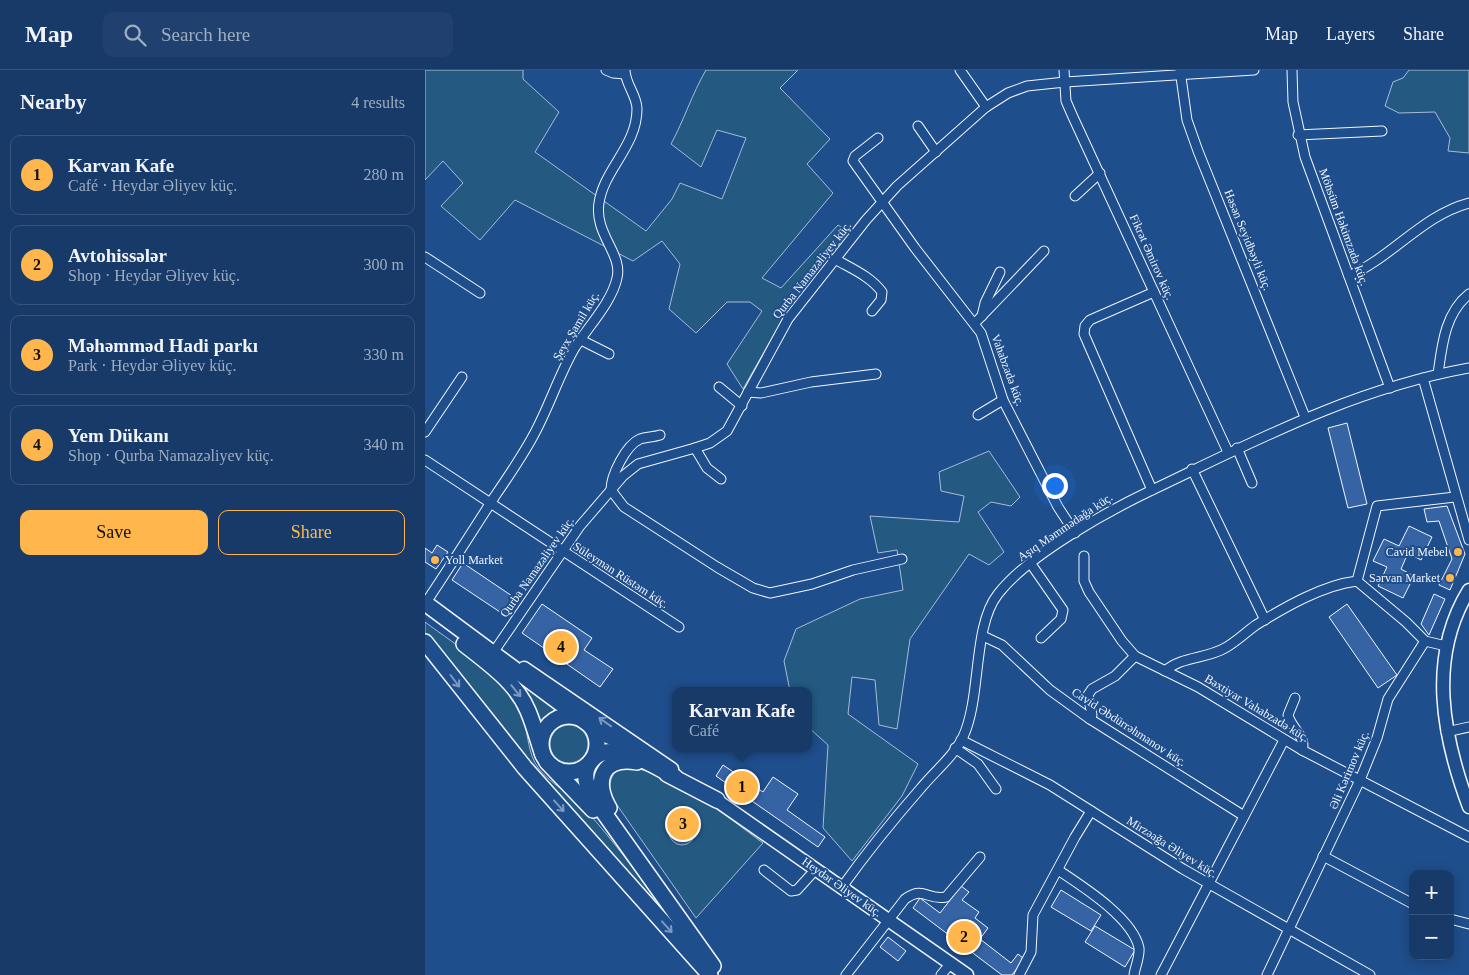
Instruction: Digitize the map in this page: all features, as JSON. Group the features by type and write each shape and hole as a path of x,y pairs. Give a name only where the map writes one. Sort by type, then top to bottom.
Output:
{"highway":[{"path":"425,604 587,723 596,737 597,745 585,774 591,793 720,975"},
{"path":"425,615 489,664 520,695 533,724 545,759 597,814 695,941"},
{"path":"425,642 525,768 710,975"},
{"path":"587,723 580,719 564,717 549,724 541,739 545,759 554,768 570,772 585,767 605,751 615,751 637,757 717,800"},
{"path":"675,777 638,763 619,762 611,765 604,773 600,788 608,807 695,941"}],"main road":[{"path":"1469,590 1457,614 1446,646 1443,690 1446,732 1455,768 1469,807"},
{"path":"425,604 666,764"},
{"path":"587,723 612,740 666,764"},
{"name":"Heydər Əliyev küç.","path":"666,764 967,975"}],"street":[{"path":"606,70 613,74 625,72"},
{"path":"960,70 986,107"},
{"name":"Fikrət Əmirov küç.","path":"1064,70 1066,101 1154,292 1233,450 1252,483"},
{"name":"Qurba Namazəliyev küç.","path":"495,650 562,551 611,490 638,464 710,443 727,431 788,319 835,260 883,201 986,107 1008,93 1027,86 1181,73 1254,70"},
{"name":"Möhsüm Həkimzadə küç.","path":"1292,70 1291,90 1298,135 1390,388"},
{"name":"Şeyx Şamil küç.","path":"425,604 531,441 581,340 617,279 619,268 602,234 598,212 603,190 629,142 636,116 635,101 625,72"},
{"name":"Həsən Seyidbəyli küç.","path":"1181,73 1187,120 1198,151 1305,417"},
{"path":"917,126 936,152"},
{"path":"1298,135 1382,130"},
{"name":"Vahabzadə küç.","path":"878,138 855,156 853,161 920,255 975,324 986,344 1003,400 1058,507 1075,533"},
{"path":"1075,196 1100,173"},
{"path":"1349,276 1384,257 1429,221 1469,203"},
{"path":"975,324 1044,251"},
{"path":"425,257 480,293"},
{"path":"835,260 870,280 882,292 881,300 872,311"},
{"path":"983,316 985,303 1000,272"},
{"path":"1152,490 1084,334 1085,326 1091,320 1154,292"},
{"path":"1438,374 1447,326 1457,304 1469,294"},
{"path":"581,340 609,354"},
{"name":"Aşıq Məmmədağa küç.","path":"842,887 887,827 961,740 976,693 988,612 998,594 1031,564 1075,533 1128,500 1305,417 1423,378 1469,368"},
{"path":"748,392 761,393 811,382 876,374"},
{"path":"425,432 462,377"},
{"path":"1423,378 1469,540"},
{"path":"719,387 742,406"},
{"path":"978,415 1003,400"},
{"path":"660,435 640,440 633,444 616,470 611,490 624,507 753,588 770,593 812,584 853,570 902,560"},
{"path":"695,448 707,468 721,479"},
{"name":"Süleyman Rüstəm küç.","path":"425,460 679,627"},
{"path":"1192,469 1265,620"},
{"path":"1357,581 1377,506 1455,496"},
{"name":"Bəxtiyar Vahabzadə küç.","path":"1084,556 1084,580 1089,592 1122,641 1135,656 1198,687 1302,750 1469,837"},
{"path":"1031,564 1063,610 1061,618 1041,638"},
{"path":"1165,671 1181,662 1227,648 1265,620 1325,590 1357,581"},
{"path":"1357,581 1406,622 1425,641 1446,646"},
{"name":"Cavid Əbdürrəhmanov küç.","path":"983,636 1002,646 1050,690 1090,719 1244,816"},
{"name":"Əli Kərimov küç.","path":"1267,975 1360,780 1377,738 1388,699 1425,641"},
{"path":"1090,719 1092,715 1088,695 1092,689 1115,676 1135,656"},
{"path":"1295,698 1288,715 1303,739 1304,745 1302,750"},
{"path":"1446,732 1469,727"},
{"name":"Mirzəağa Əliyev küç.","path":"961,740 1025,771 1210,885 1370,975"},
{"path":"1161,975 1285,740"},
{"path":"955,748 978,764 996,789"},
{"path":"1019,975 1031,952 1033,914 1091,811"},
{"path":"1323,856 1409,902"},
{"path":"846,975 905,899 915,892 934,898 946,897 980,857"},
{"path":"764,870 791,891 797,890 815,868"},
{"path":"1058,870 1112,909 1134,938 1139,953 1134,975"},
{"path":"1454,920 1469,924"},
{"path":"941,975 951,963"}],"shaded area":[{"path":"425,70 523,70 523,79 559,112 535,152 646,231 672,199 680,183 722,199 746,138 717,130 701,167 671,144 706,70 798,70 780,88 830,139 807,164 833,193 762,278 781,288 838,225 849,232 793,301 743,389 727,364 762,311 750,302 727,302 696,333 669,309 680,264 662,241 633,261 515,200 480,240 441,206 463,183 443,161 425,180"},
{"path":"1409,70 1469,70 1469,153 1448,151 1450,138 1435,112 1399,113 1385,106 1393,82 1403,78"},
{"path":"989,451 1020,497 1011,506 991,502 978,512 1004,552 989,565 969,554 910,639 897,729 879,725 875,680 852,677 848,714 918,764 902,796 852,861 823,828 828,745 812,731 812,687 789,687 784,661 796,629 860,599 903,590 897,550 878,553 870,516 959,522 964,496 941,491 939,472"},
{"path":"425,622 465,650 490,671 512,695 523,716 532,756 539,769 578,802 596,822 686,938 532,768 425,635"},
{"path":"495,662 556,709 540,722 525,693"},
{"path":"569,725 583,730 588,744 583,758 569,763 555,758 550,744 555,730"},
{"path":"627,766 646,771 682,787 763,843 696,918 610,795 610,785 614,773"},
{"path":"682,819 691,823 695,832 691,841 682,845 673,841 669,832 673,823"}],"building":[{"path":"1347,423 1367,504 1348,508 1328,428"},
{"path":"1447,506 1465,554 1450,590 1439,585 1452,559 1439,521 1427,522 1424,509"},
{"path":"1409,526 1432,537 1421,560 1408,553 1401,569 1414,576 1403,598 1378,586 1387,567 1373,561 1384,539 1399,546"},
{"path":"437,545 448,552 436,569 425,562 425,548 432,553"},
{"path":"463,563 518,600 506,616 452,580"},
{"path":"1434,594 1445,599 1429,635 1421,624"},
{"path":"542,604 592,638 584,650 613,669 600,687 522,633"},
{"path":"1347,604 1397,675 1378,688 1329,617"},
{"path":"723,765 763,792 773,777 798,794 787,810 825,837 818,847 716,776"},
{"path":"961,886 969,892 962,900 979,912 975,918 988,928 980,939 1011,963 1018,954 1024,959 1012,975 1002,975 913,908 920,898 940,913"},
{"path":"1061,890 1101,915 1091,931 1051,907"},
{"path":"1095,926 1135,950 1125,967 1085,942"},
{"path":"888,937 906,951 898,961 880,947"}],"place":[{"name":"Cavid Mebel","path":"1458,552"},
{"name":"Yoll Market","path":"435,560"},
{"name":"Sərvan Market","path":"1450,578"},
{"name":"Yem Dükanı","path":"561,647"},
{"name":"Karvan Kafe","path":"742,787"},
{"name":"Məhəmməd Hadi parkı","path":"683,824"},
{"name":"Avtohissələr","path":"964,937"}]}
